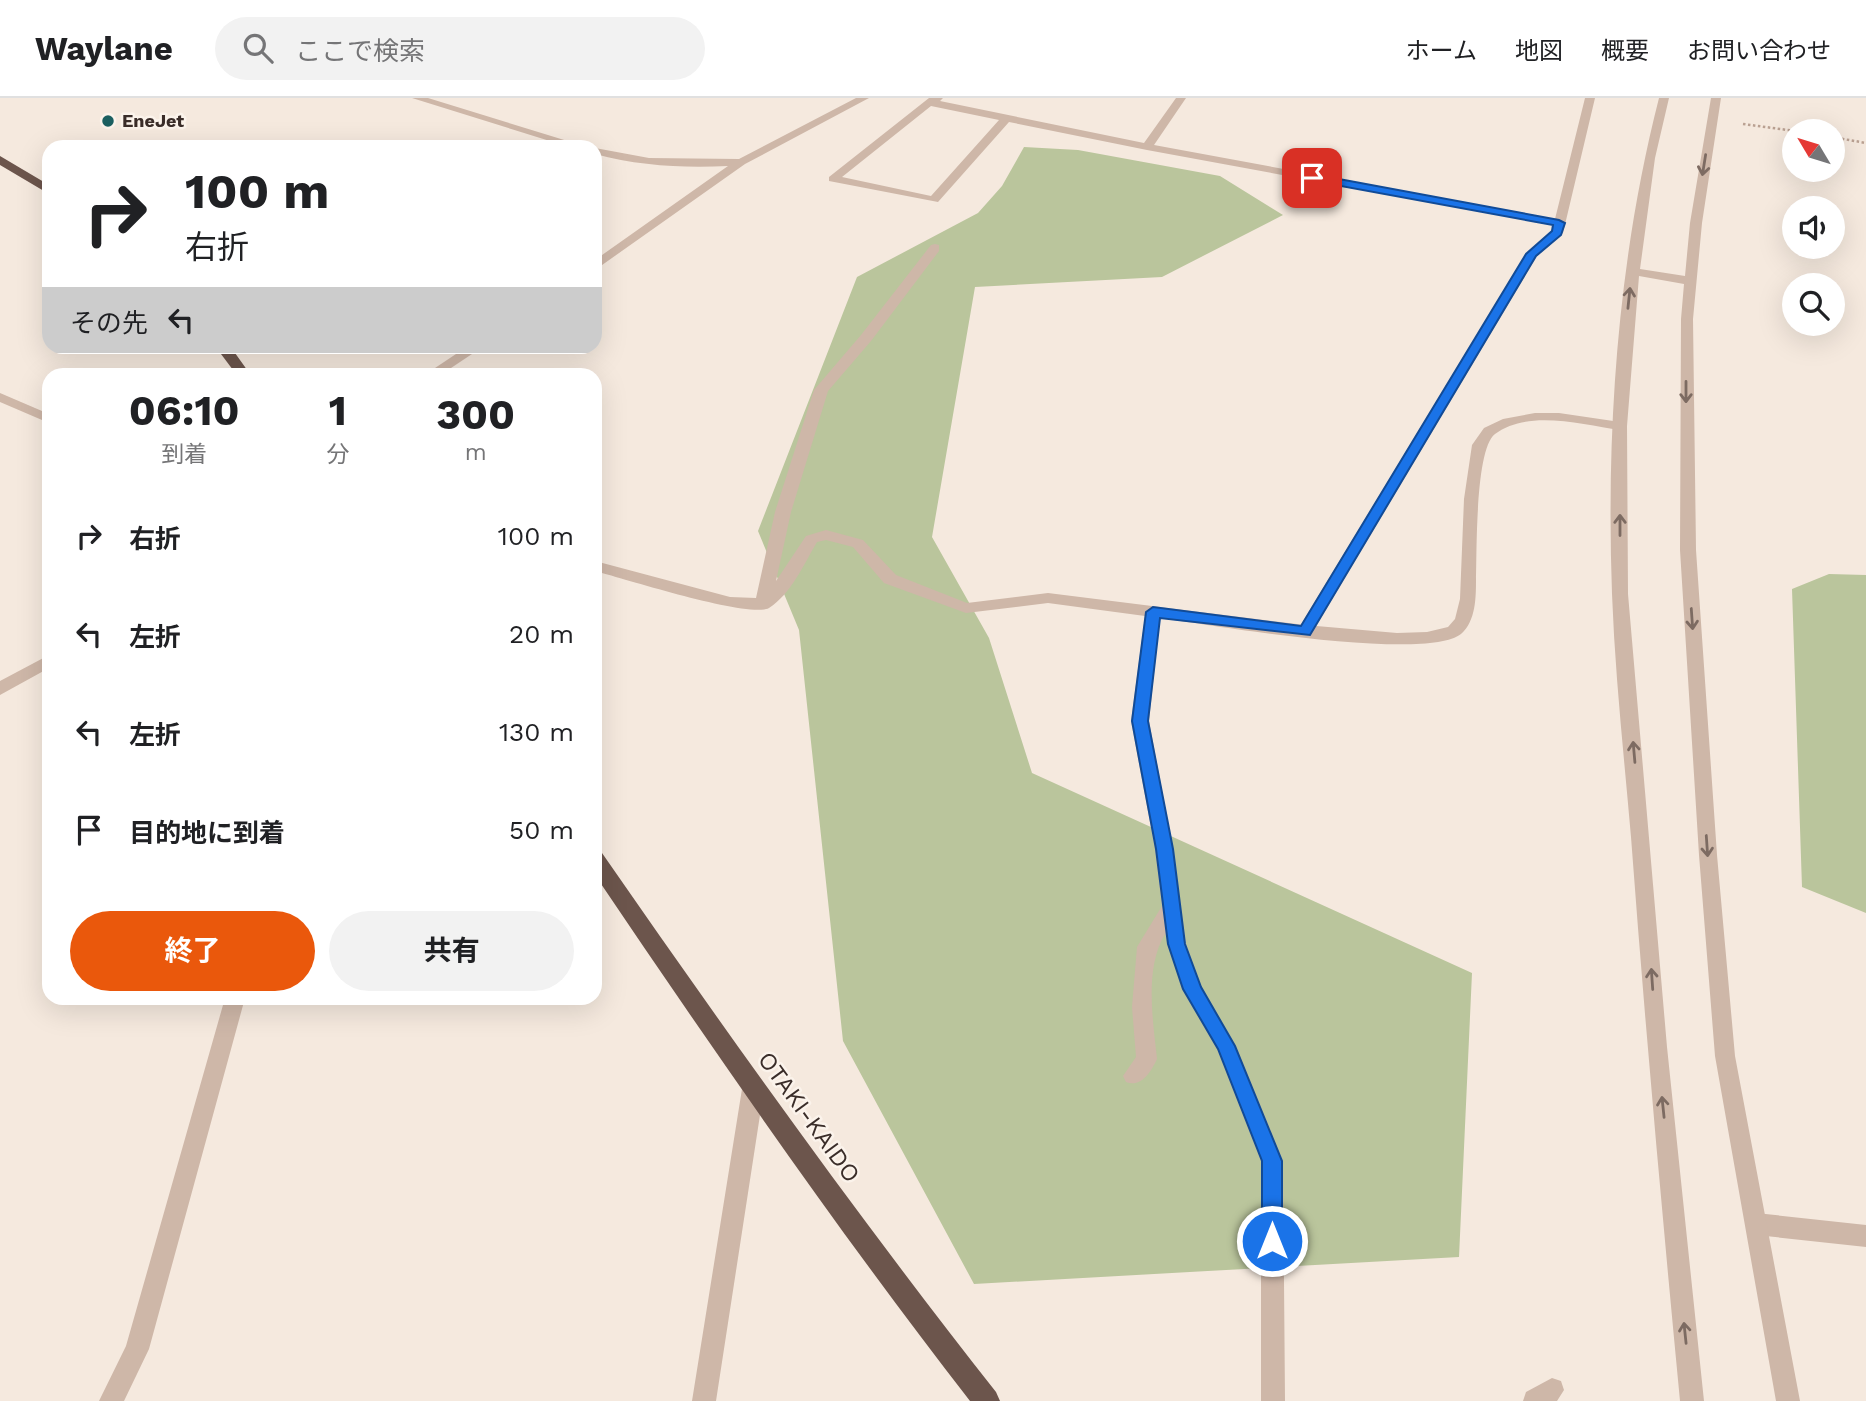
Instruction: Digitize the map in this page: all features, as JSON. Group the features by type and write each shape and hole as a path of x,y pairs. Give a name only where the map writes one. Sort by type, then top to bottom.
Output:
{"highway":[{"path":"0,160 42,186"},
{"name":"OTAKI-KAIDO","path":"602,869 753,1089 920,1316 987,1401"}],"street":[{"path":"417,98 558,140"},
{"path":"602,261 741,162 864,98"},
{"path":"1147,147 1181,98"},
{"path":"1305,631 1532,254 1557,233 1590,98"},
{"path":"1664,98 1649,159 1632,271 1620,426 1620,594 1657,1047 1692,1401"},
{"path":"1716,98 1696,223 1687,319 1688,550 1707,855 1725,1056 1788,1401"},
{"path":"1006,118 934,200 833,180 934,100 1147,147 1559,223"},
{"path":"602,153 626,160 681,164 741,162"},
{"path":"764,604 783,512 821,390 866,338 935,248"},
{"path":"1632,271 1691,281"},
{"path":"443,368 465,354"},
{"path":"0,397 42,416"},
{"path":"764,604 787,579 811,539 826,535 858,542 875,565 891,579 966,608 1048,598 1305,631 1397,639 1427,638 1454,631 1463,620 1468,599 1471,499 1479,444 1489,431 1508,422 1535,417 1559,417 1620,426"},
{"path":"602,568 730,602 764,604"},
{"path":"1153,612 1140,721 1164,849 1177,944 1192,989 1226,1046 1272,1161 1273,1401"},
{"path":"0,688 42,665"},
{"path":"1133,1076 1147,1059 1142,1007 1147,947 1172,905"},
{"path":"111,1401 138,1349 233,1005"},
{"path":"704,1401 753,1089"},
{"path":"1756,1224 1866,1236"}],"path":[{"path":"1711,119 1782,129"},
{"path":"1845,139 1866,143"}],"green space":[{"path":"1024,147 1078,150 1220,176 1283,215 1162,277 975,287 932,537 989,638 1032,773 1472,973 1459,1257 974,1284 843,1041 799,630 758,531 857,277 978,213 1002,186"},
{"path":"1829,574 1866,575 1866,913 1802,887 1792,589"}],"place":[{"name":"EneJet","path":"108,121"}],"route":[{"path":"1272,1241 1272,1161 1226,1046 1192,989 1177,944 1164,849 1140,721 1153,612 1305,631 1532,254 1557,233 1559,223 1312,178"}]}
